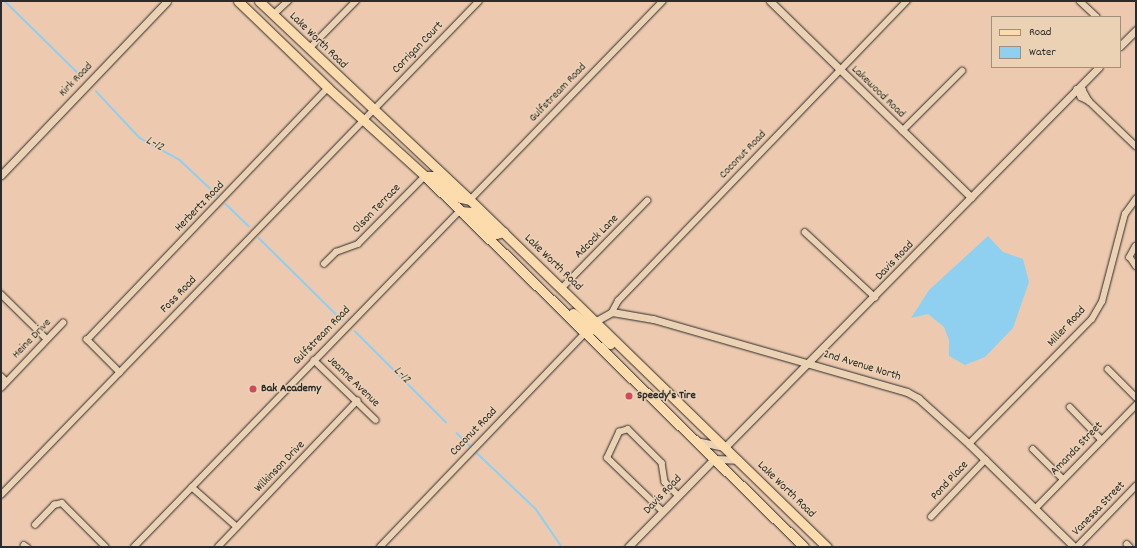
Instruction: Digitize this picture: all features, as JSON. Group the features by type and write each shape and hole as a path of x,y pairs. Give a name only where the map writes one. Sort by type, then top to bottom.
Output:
{"main road":[{"path":"238,1 328,88 425,176 804,547"},
{"name":"Lake Worth Road","path":"259,1 309,50 504,232 827,547"},
{"path":"425,176 434,176 456,197 470,200"},
{"path":"460,211 473,212 496,234 504,232"},
{"path":"553,302 565,306 585,323 596,321"},
{"path":"584,333 592,329 596,330 614,348 630,355"}],"street":[{"name":"Kirk Road","path":"1,174 167,1"},
{"path":"273,15 288,1"},
{"path":"309,50 356,1"},
{"name":"Corrigan Court","path":"373,110 479,1"},
{"name":"Gulfstream Road","path":"470,200 663,1"},
{"name":"Lakewood Road","path":"770,1 971,197"},
{"name":"Coconut Road","path":"596,321 612,312 617,302 907,1"},
{"path":"1080,1 1096,16"},
{"path":"1121,43 1135,33"},
{"name":"Davis Road","path":"725,447 875,297 1098,68"},
{"path":"902,131 962,71"},
{"name":"Herbertz Road","path":"120,373 87,340 328,88"},
{"path":"1077,89 1081,97 1090,101 1136,146"},
{"name":"Foss Road","path":"1,496 373,110"},
{"name":"Olson Terrace","path":"324,264 336,252 358,244 425,176"},
{"name":"Miller Road","path":"968,444 1092,319 1102,302 1126,214 1136,198"},
{"name":"Adcock Lane","path":"562,288 647,201"},
{"name":"Gulfstream Road","path":"134,547 460,211"},
{"path":"805,232 875,297"},
{"path":"1136,246 1130,257 1136,266"},
{"path":"1,294 48,339"},
{"name":"2nd Avenue North","path":"612,312 653,319 810,362 907,392 918,398 1076,547"},
{"name":"Heine Drive","path":"1,388 63,323"},
{"name":"Coconut Road","path":"380,547 584,333"},
{"name":"Jeanne Avenue","path":"314,360 376,420"},
{"path":"1108,369 1136,397"},
{"path":"1,376 7,382"},
{"name":"Wilkinson Drive","path":"218,547 357,401"},
{"name":"Amanda Street","path":"1035,509 1136,405"},
{"path":"1070,407 1102,440"},
{"path":"662,511 607,458 619,432 628,429 662,463 665,482 678,495"},
{"path":"696,441 725,447"},
{"path":"1033,449 1063,479"},
{"path":"714,459 738,460"},
{"name":"Davis Road","path":"628,547 714,459"},
{"name":"Pond Place","path":"931,518 985,460"},
{"name":"Vanessa Street","path":"1076,547 1136,486"},
{"path":"192,487 237,527"},
{"path":"35,525 54,505 62,503 106,547"}],"water":[{"path":"988,236 1003,252 1023,259 1029,282 1013,328 985,357 965,365 949,356 949,340 944,327 928,314 911,318 929,290"}],"waterway":[{"name":"L-12","path":"5,1 80,75"},
{"name":"L-12","path":"96,91 140,138 180,160 217,195"},
{"name":"L-12","path":"226,204 249,226"},
{"name":"L-12","path":"259,238 342,320"},
{"name":"L-12","path":"355,331 446,422"},
{"name":"L-12","path":"457,433 470,446"},
{"name":"L-12","path":"477,453 536,509 562,547"}],"place":[{"name":"Bak Academy","path":"253,389"},
{"name":"Speedy's Tire","path":"629,396"}]}
